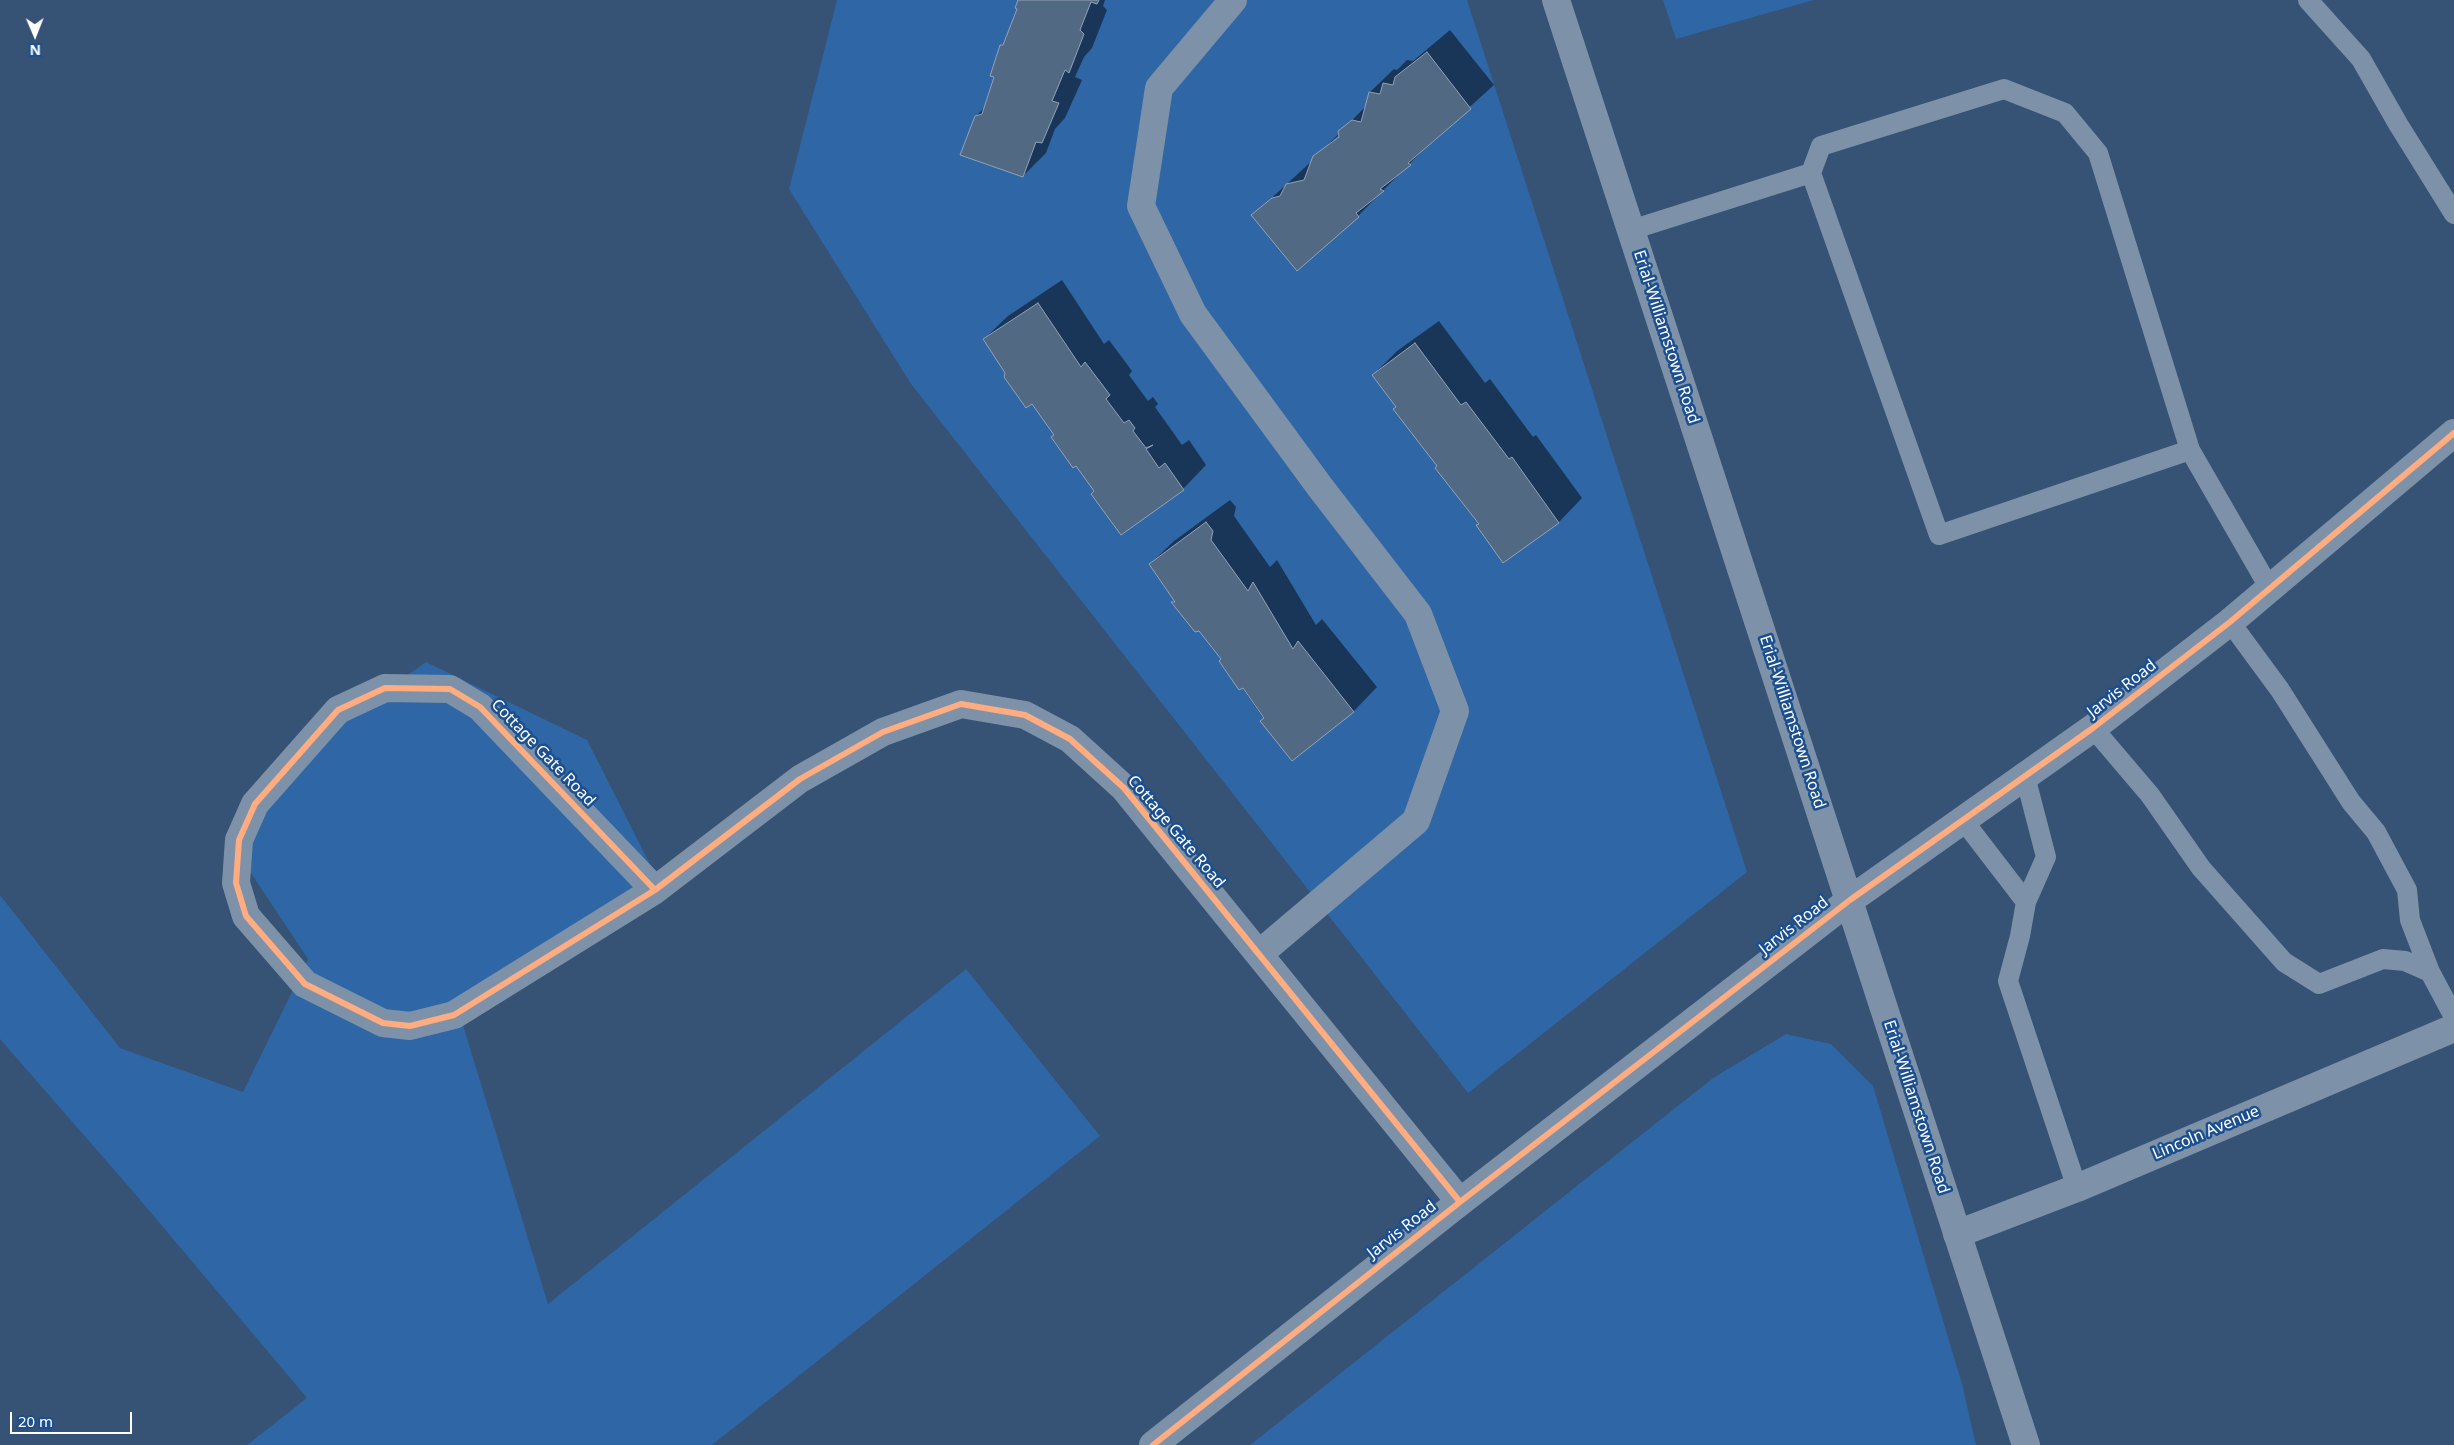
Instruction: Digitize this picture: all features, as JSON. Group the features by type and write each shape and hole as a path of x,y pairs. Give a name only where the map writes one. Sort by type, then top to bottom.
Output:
{"street":[{"path":"1233,0 1159,88 1141,206 1193,314 1320,487 1418,614 1455,711 1416,821 1259,954"},
{"name":"Erial-Williamstown Road","path":"1556,0 2026,1445"},
{"name":"Jarvis Road","path":"1153,1445 1460,1202 1850,900 2093,728 2230,622 2454,433"},
{"name":"Cottage Gate Road","path":"655,890 480,706 450,689 385,688 338,710 255,804 239,840 236,883 246,916 304,984 383,1023 410,1026 454,1015 655,890 800,779 883,732 961,704 1025,715 1070,739 1124,788 1460,1202"},
{"name":"Lincoln Avenue","path":"1957,1234 2077,1188 2454,1028"}],"lane":[{"path":"2308,0 2361,59 2398,124 2454,214"},
{"path":"2190,450 1938,535 1811,172 1821,146 2004,89 2065,113 2098,152 2190,450 2270,589"},
{"path":"1631,230 1811,172"},
{"path":"2230,622 2280,690 2351,802 2376,832 2407,890 2410,920 2430,972 2454,1016"},
{"path":"2093,728 2150,795 2201,868 2284,962 2319,984 2383,959 2405,961 2430,972"},
{"path":"2025,776 2046,857 2026,902 2020,936 2008,981 2077,1188"},
{"path":"1963,820 2026,902"}],"shaded area":[{"path":"837,0 1467,0 1747,872 1468,1093 911,384 789,189"},
{"path":"1663,0 1814,0 1676,39"},
{"path":"426,662 587,740 658,880 456,1002 548,1304 966,969 1100,1136 712,1445 247,1445 307,1398 136,1195 0,1039 0,895 120,1048 243,1092 308,959 243,861 285,762"},
{"path":"1786,1034 1831,1044 1873,1086 1962,1384 1976,1445 1250,1445 1713,1078"}],"building":[{"path":"1018,0 1099,0 1097,4 1091,2 1080,30 1084,34 1069,73 1065,70 1052,101 1059,103 1042,143 1036,142 1023,177 960,155 975,116 982,114 994,77 990,76 1000,45 1003,45 1017,9 1015,8"},
{"path":"1427,52 1471,109 1408,163 1411,165 1380,189 1384,191 1356,213 1359,217 1297,271 1251,215 1272,198 1280,196 1286,184 1304,180 1313,156 1339,137 1338,131 1352,120 1361,122 1369,92 1380,94 1383,83 1393,85 1395,77"},
{"path":"1038,303 1081,367 1085,362 1110,395 1106,399 1124,423 1129,420 1135,428 1133,431 1146,448 1153,445 1146,449 1159,468 1165,463 1184,490 1121,535 1091,494 1094,491 1076,466 1073,468 1051,437 1054,435 1032,404 1026,408 1004,377 1005,373 983,339"},
{"path":"1415,343 1461,405 1466,402 1509,459 1512,457 1559,523 1503,563 1476,525 1479,524 1435,468 1437,466 1393,409 1396,407 1372,375"},
{"path":"1206,522 1213,531 1211,540 1248,591 1253,582 1293,649 1298,641 1354,712 1292,761 1260,721 1264,718 1243,688 1239,690 1219,661 1221,659 1199,631 1195,632 1171,602 1175,602 1149,564"}],"cycle path":[{"path":"1153,1445 1460,1202 1850,900 2093,728 2230,622 2454,433"},
{"path":"655,890 480,707 450,689 385,688 338,710 255,804 239,840 236,883 246,916 305,984 383,1023 410,1026 454,1015 655,890 800,779 883,732 961,704 1025,715 1070,739 1124,788 1460,1202"}]}
